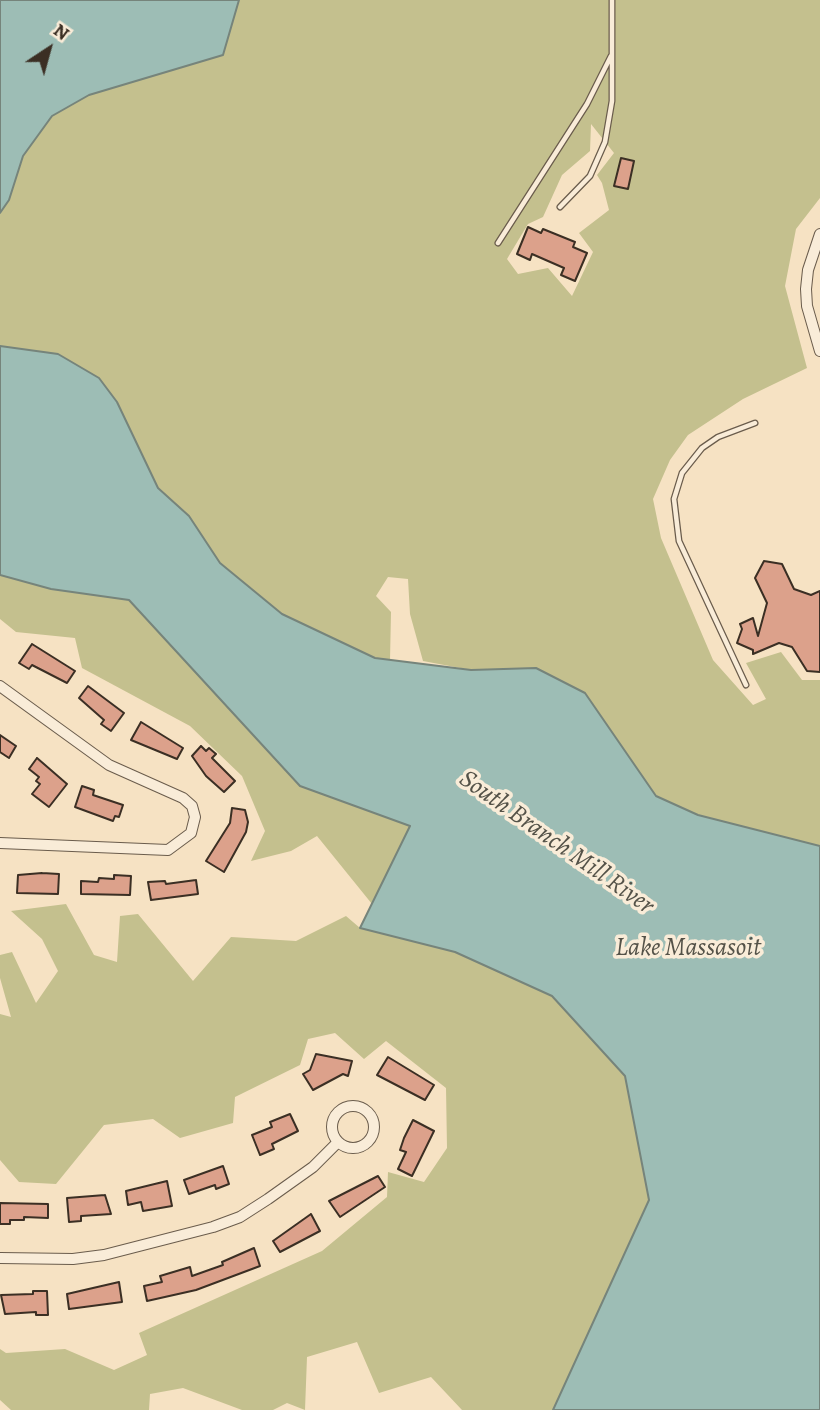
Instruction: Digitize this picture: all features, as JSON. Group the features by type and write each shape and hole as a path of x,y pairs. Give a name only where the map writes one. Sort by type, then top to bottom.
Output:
{"street":[{"path":"820,234 808,270 806,289 807,306 820,351"},
{"path":"0,686 119,771 183,797 192,806 195,817 191,833 168,850 0,843"},
{"path":"353,1106 367,1111 374,1129 368,1142 355,1148 338,1142 332,1128 336,1114 353,1106"},
{"path":"0,1258 73,1259 104,1255 220,1225 254,1209 292,1183 338,1142"}],"lane":[{"path":"560,207 590,176 605,142 612,100 611,0"},
{"path":"498,243 587,104 613,52"},
{"path":"746,685 679,541 674,499 682,473 702,448 718,438 755,423"}],"shaded area":[{"path":"239,0 820,0 820,198 796,229 785,286 807,368 743,399 688,435 670,460 653,499 661,538 713,660 753,705 766,699 746,663 781,652 802,680 820,680 820,846 697,815 656,796 620,748 536,668 471,670 423,661 410,614 408,579 388,577 376,596 391,612 390,660 375,658 282,614 219,563 189,516 158,488 117,402 58,354 0,346 0,213 9,200 23,156 52,116 89,95 223,55","holes":["591,124 614,153 597,175 602,183 609,210 579,233 593,252 572,296 548,268 518,274 507,259 528,224 543,217 562,175 590,151"]},
{"path":"0,575 51,589 129,600 300,786 410,826 372,904 317,836 291,851 251,861 265,831 242,776 190,726 82,668 75,638 16,632 0,619"},
{"path":"66,904 94,955 117,962 120,916 138,914 193,981 231,937 296,941 346,916 360,928 455,952 552,996 625,1076 649,1199 553,1410 462,1410 431,1377 379,1393 357,1342 307,1357 305,1410 287,1403 273,1410 242,1410 183,1388 150,1394 149,1410 11,1410 0,1400 0,1349 6,1353 65,1349 114,1370 147,1355 139,1333 322,1251 387,1197 388,1172 424,1182 447,1148 446,1088 386,1041 364,1059 335,1033 308,1039 300,1065 235,1097 233,1123 180,1138 153,1119 104,1125 56,1184 19,1182 0,1160 0,1014 11,1017 0,978 0,955 12,952 36,1003 58,971 42,939 11,911"}],"water":[{"path":"0,0 239,0 223,55 89,95 52,116 23,156 9,200 0,213"},
{"name":"Lake Massasoit","path":"0,346 58,354 99,378 117,402 158,488 189,516 220,563 282,614 375,658 471,670 536,668 585,693 656,796 698,815 820,846 820,1410 553,1410 649,1200 625,1076 552,996 455,952 360,928 410,826 300,786 129,600 51,589 0,575"}],"building":[{"path":"621,158 634,161 628,189 614,186"},
{"path":"528,227 541,233 543,229 575,242 573,247 587,253 575,281 561,275 564,268 532,254 530,260 517,254"},
{"path":"764,561 782,564 794,589 811,595 820,591 820,672 807,671 792,647 779,643 753,654 753,650 737,643 742,629 740,624 753,618 758,636 767,603 755,578"},
{"path":"32,644 75,671 67,683 32,665 29,669 19,663"},
{"path":"88,686 124,713 111,731 101,724 104,720 79,698"},
{"path":"141,722 183,748 177,759 131,740"},
{"path":"0,735 16,746 9,758 0,752"},
{"path":"201,746 216,754 212,758 235,781 224,792 206,776 192,756"},
{"path":"37,758 67,784 49,807 32,794 40,784 36,781 39,777 29,769"},
{"path":"82,786 94,790 93,795 123,805 119,817 115,816 113,821 75,807"},
{"path":"232,808 245,810 248,822 246,832 224,872 206,861 230,823"},
{"path":"59,874 58,894 17,893 18,875"},
{"path":"114,875 131,876 130,895 81,894 81,881 98,882 99,878 114,879"},
{"path":"196,880 198,894 151,900 148,882 165,881 166,884"},
{"path":"316,1054 352,1061 348,1076 343,1074 313,1090 303,1074 310,1070"},
{"path":"388,1057 434,1085 425,1100 377,1075"},
{"path":"290,1114 298,1131 272,1144 274,1149 260,1155 252,1135 272,1127 270,1122"},
{"path":"413,1120 434,1131 412,1176 398,1169 406,1152 400,1150"},
{"path":"223,1166 229,1184 216,1189 215,1185 189,1194 184,1180"},
{"path":"378,1176 385,1187 340,1217 329,1201"},
{"path":"167,1181 172,1206 143,1211 141,1202 128,1205 126,1191"},
{"path":"105,1195 111,1214 81,1216 81,1221 69,1222 67,1198"},
{"path":"0,1203 48,1204 48,1218 24,1217 24,1220 10,1220 10,1224 0,1224"},
{"path":"311,1214 320,1231 280,1252 273,1241"},
{"path":"254,1248 260,1266 196,1290 147,1301 144,1286 162,1282 160,1276 190,1267 192,1276 223,1265 222,1262"},
{"path":"119,1282 122,1302 69,1309 67,1294"},
{"path":"33,1291 47,1291 48,1315 36,1315 36,1312 5,1314 1,1295 33,1294"}],"water label":[{"name":"South Branch Mill River","path":"556,843"}]}
